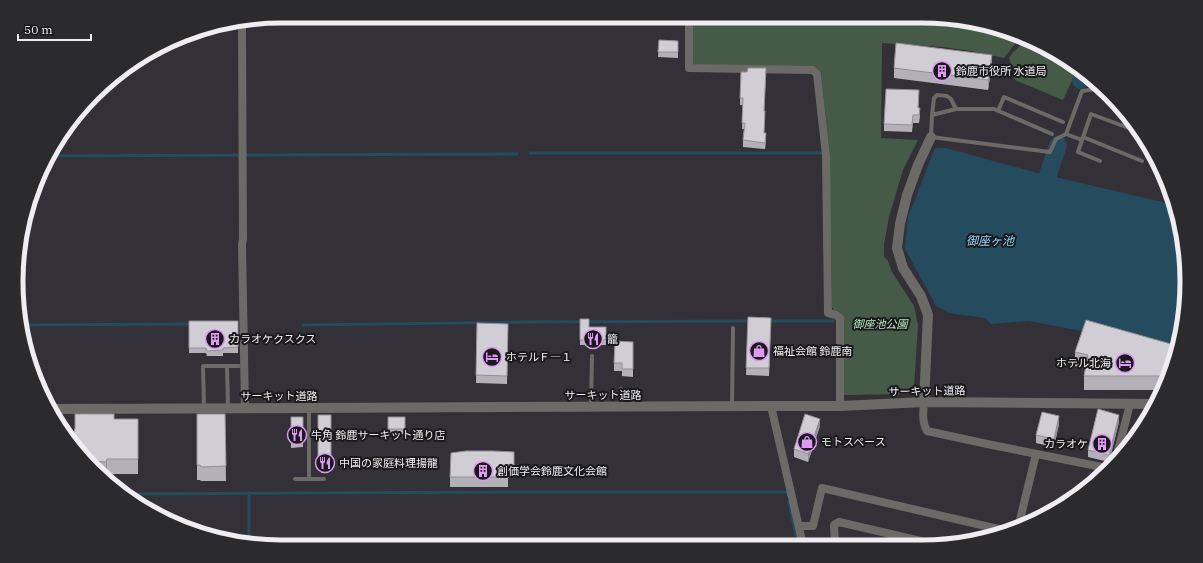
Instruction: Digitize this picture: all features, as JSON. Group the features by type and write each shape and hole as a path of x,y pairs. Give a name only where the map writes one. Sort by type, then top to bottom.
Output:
{"street":[{"path":"689,23 689,68 813,70 817,74 826,155 828,313 836,315 840,318 840,406"},
{"path":"242,26 242,244 245,408"},
{"path":"931,137 918,165 907,195 900,224 897,248 903,268 921,296 928,315 923,417 924,425 927,431 1101,467"},
{"name":"サーキット道路","path":"57,409 840,406 924,402 1149,404"},
{"path":"1119,448 1130,404"},
{"path":"771,406 802,540"},
{"path":"1020,520 1036,454"},
{"path":"799,526 813,526 822,488 997,528"},
{"path":"835,540 834,525 839,522 916,540"}],"lane":[{"path":"1066,134 1082,91 1095,90"},
{"path":"956,108 951,99 947,96 937,95 934,98 931,137 1050,152 1056,139 1066,134 1083,138 1142,160"},
{"path":"998,111 1004,97 1063,122"},
{"path":"932,114 956,108 994,109 1052,134"},
{"path":"1100,161 1078,152 1091,114 1130,128"},
{"path":"732,406 733,328"},
{"path":"592,356 592,407"},
{"path":"204,408 203,366 239,366"},
{"path":"228,366 228,408"},
{"path":"620,407 621,389"},
{"path":"309,408 309,479"},
{"path":"295,479 324,479"}],"green space":[{"name":"御座池公園","path":"691,23 922,23 955,25 972,28 1017,42 1004,58 943,47 882,43 881,138 918,140 903,170 889,217 884,244 884,257 888,261 892,272 914,306 918,325 914,387 908,394 843,395 843,317 838,311 834,311 832,307 830,154 821,73 816,67 696,67 691,61"},
{"path":"1022,44 1051,58 1075,74 1063,100 1015,80 1009,57"}],"water":[{"name":"御座ヶ池","path":"935,148 946,148 1034,172 1168,203 1178,248 1180,282 1178,315 1169,354 1087,332 1029,321 991,324 985,318 949,313 936,306 905,249 908,217"}],"building":[{"path":"659,40 678,41 678,52 658,52"},
{"path":"896,43 992,55 988,80 894,68"},
{"path":"748,68 766,68 764,111 764,133 766,133 765,143 743,140 745,123 742,123 743,98 740,98 741,72 747,72"},
{"path":"886,89 919,90 919,115 913,115 912,125 884,124"},
{"name":"福祉会館 鈴鹿南","path":"748,317 771,318 769,368 746,368"},
{"name":"籠","path":"580,319 589,319 589,327 606,327 606,340 580,340"},
{"name":"ホテル北海","path":"1086,320 1172,344 1162,376 1084,376 1088,355 1075,352"},
{"name":"カラオケクスクス","path":"189,321 238,321 238,347 207,351 206,348 189,348"},
{"name":"ホテルＦ―１","path":"477,323 508,324 507,376 476,375"},
{"path":"615,341 633,342 633,369 622,369 622,363 614,363"},
{"path":"1098,409 1119,415 1109,455 1088,450"},
{"path":"1042,412 1059,416 1054,439 1036,435"},
{"path":"75,414 114,414 114,419 138,419 138,459 107,459 106,462 96,461 75,437"},
{"path":"197,414 225,414 226,466 201,467 200,465 197,465"},
{"name":"モトスペース","path":"805,414 820,419 808,454 794,449"},
{"path":"318,415 331,415 331,465 318,465"},
{"name":"牛角 鈴鹿サーキット通り店","path":"291,417 303,417 303,442 291,442"},
{"path":"388,417 405,417 405,429 388,429"},
{"path":"466,451 514,452 514,468 508,468 508,477 450,477 451,453"}],"waterway":[{"path":"1048,175 1058,145"},
{"path":"530,153 822,153"},
{"path":"56,156 517,154"},
{"path":"303,325 751,321"},
{"path":"769,321 833,321"},
{"path":"27,325 188,324"},
{"path":"135,494 787,492 788,495"},
{"path":"249,493 249,538"},
{"path":"789,502 797,540"}],"place":[{"name":"鈴鹿市役所 水道局","path":"942,71"},
{"name":"カラオケクスクス","path":"215,339"},
{"name":"籠","path":"593,339"},
{"name":"福祉会館 鈴鹿南","path":"759,351"},
{"name":"ホテルＦ―１","path":"492,357"},
{"name":"ホテル北海","path":"1125,363"},
{"name":"牛角 鈴鹿サーキット通り店","path":"297,435"},
{"name":"モトスペース","path":"807,442"},
{"name":"カラオケ","path":"1102,444"},
{"name":"中国の家庭料理揚龍","path":"325,463"},
{"name":"創価学会鈴鹿文化会館","path":"483,471"}]}
